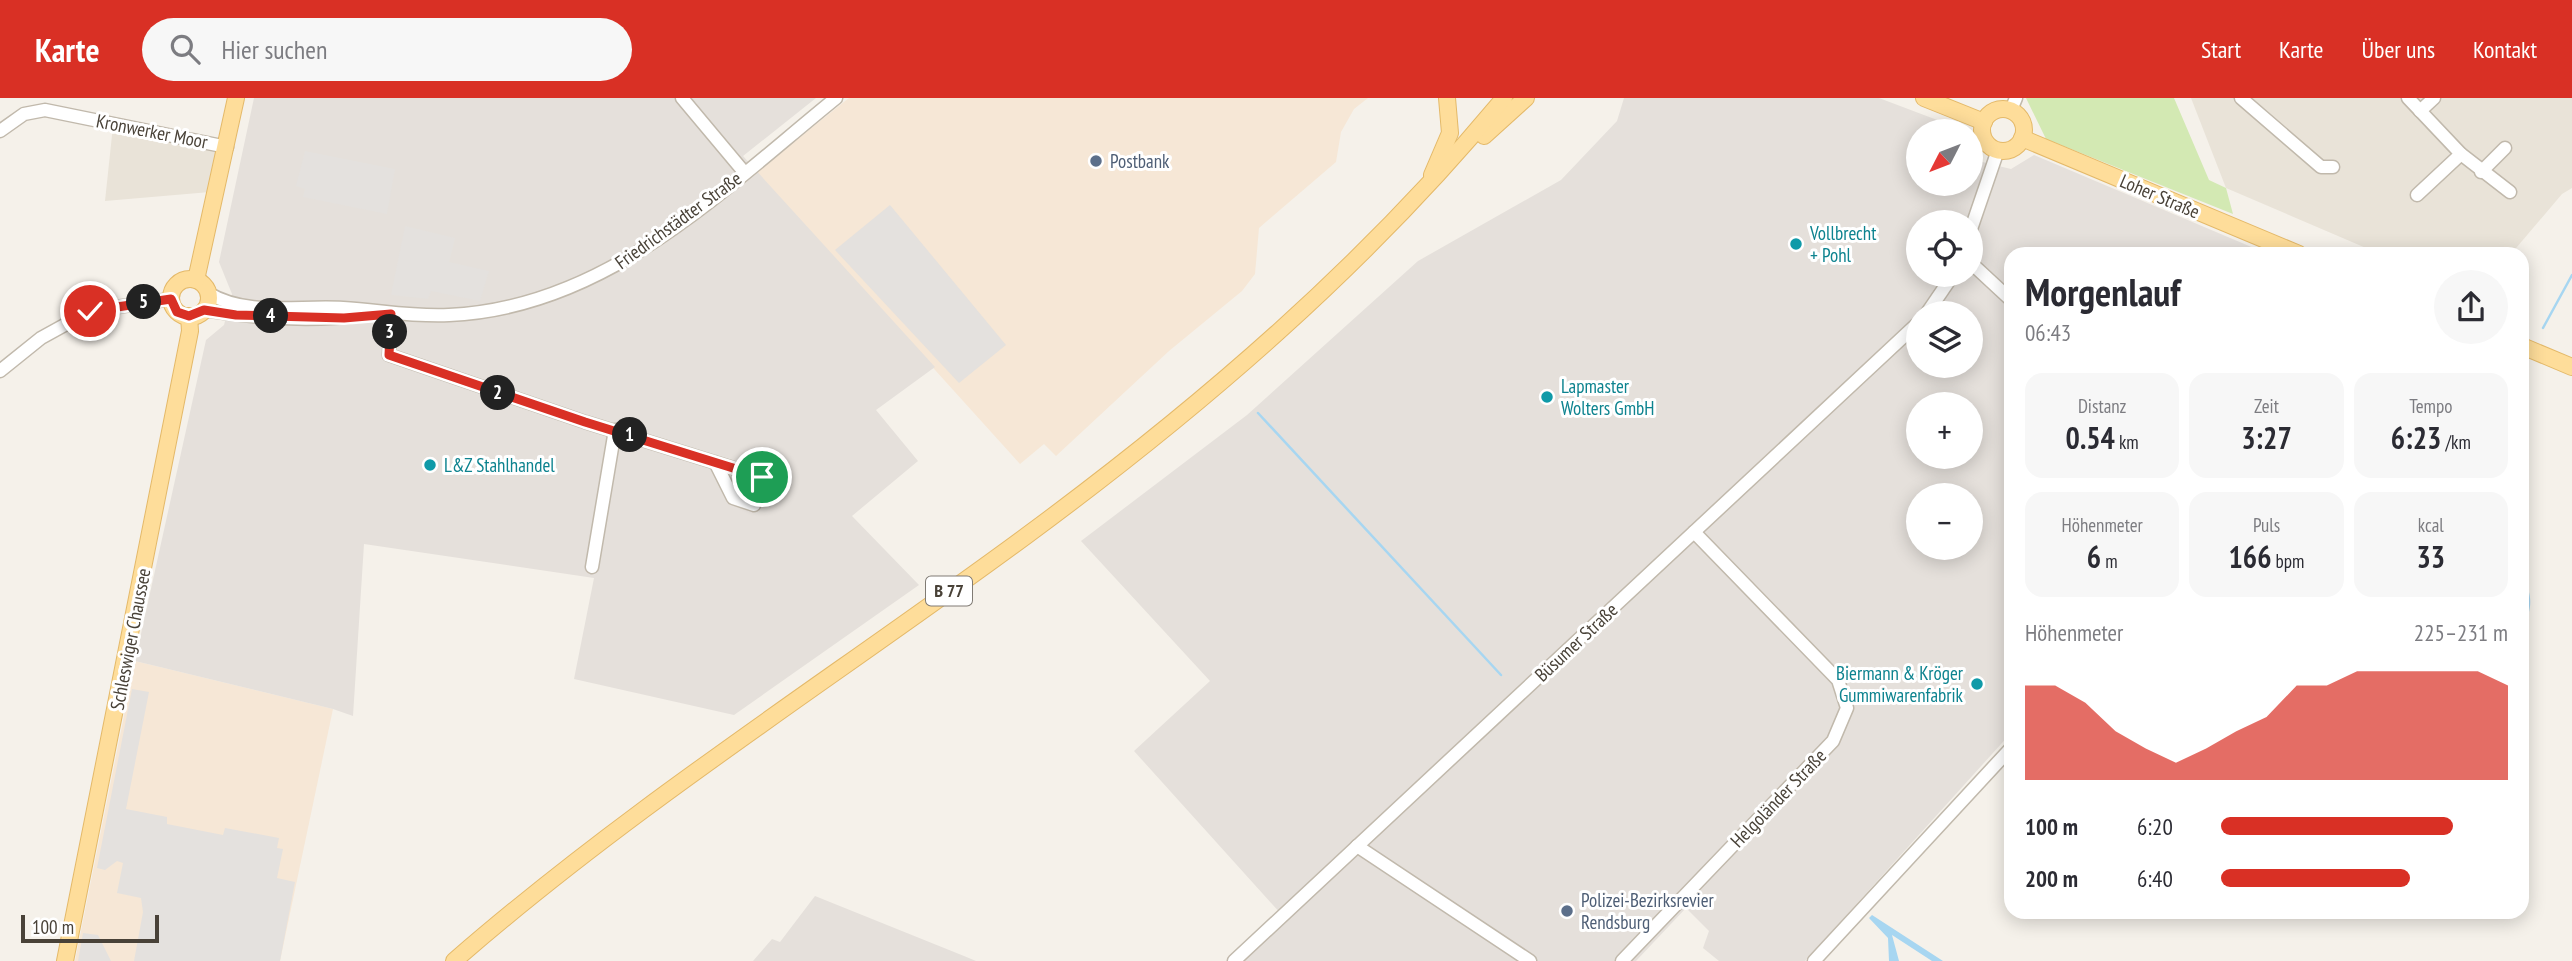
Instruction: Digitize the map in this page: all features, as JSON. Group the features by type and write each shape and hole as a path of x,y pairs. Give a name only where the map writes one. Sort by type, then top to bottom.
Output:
{"main road":[{"path":"196,280 236,98"},
{"path":"1422,194 1450,133 1447,98"},
{"name":"B 77","path":"454,961 651,805 1024,538 1130,457 1292,322 1422,194 1504,98"},
{"path":"1438,177 1525,98"},
{"path":"1924,98 1984,121"},
{"path":"2013,104 2022,121 2022,138 2014,148 1998,150 1984,138 1984,121 1994,111 2013,104"},
{"name":"Loher Straße","path":"2022,138 2282,247"},
{"path":"187,279 196,280 208,293 196,313 177,312 171,299 177,284 187,279"},
{"name":"Schleswiger Chaussee","path":"65,961 190,331 196,313"},
{"path":"2529,349 2572,367"}],"street":[{"path":"682,98 744,172"},
{"name":"Friedrichstädter Straße","path":"208,293 235,306 346,308 391,314 482,312 522,305 568,289 630,258 836,98"},
{"path":"2241,98 2321,167 2333,167"},
{"path":"2409,98 2480,172 2510,192"},
{"path":"2420,110 2434,98"},
{"name":"Kronwerker Moor","path":"0,131 24,114 45,110 227,147"},
{"path":"2480,172 2505,148"},
{"path":"1978,210 1998,150"},
{"path":"2417,195 2461,154"},
{"path":"1983,274 2004,294"},
{"path":"0,371 41,338 90,311 171,299"},
{"name":"Friedrichstädter Straße","path":"196,313 331,317 377,313"},
{"path":"391,314 389,355 715,462"},
{"name":"Büsumer Straße","path":"1234,961 1906,334"},
{"path":"592,567 615,430"},
{"name":"Helgoländer Straße","path":"1622,961 1833,740 1847,708 1838,680 1694,532"},
{"path":"1814,961 2004,756"},
{"path":"1357,846 1530,961"}],"shaded area":[{"path":"254,98 816,98 743,156 935,367 876,410 918,461 852,516 919,585 734,715 574,679 594,578 364,544 353,716 135,661 206,340 224,325 232,294 219,262"},
{"path":"849,98 1368,98 1354,109 1341,132 1336,162 1259,228 1255,274 1242,291 1169,351 1056,456 1044,444 1020,464 756,172"},
{"path":"1624,98 1879,98 1934,119 1906,119 1906,196 1983,196 1983,162 2011,169 2034,155 2251,247 2004,247 2004,741 1805,961 1719,961 1703,948 1709,931 1686,908 1636,961 1234,961 1282,915 1134,751 1210,681 1081,541 1247,415 1418,261 1561,180 1617,121"},
{"path":"2191,98 2572,98 2572,188 2562,194 2517,247 2364,247 2226,188"},
{"path":"113,126 223,151 210,192 105,201"},
{"path":"305,151 395,169 387,214 303,197 305,189 296,186"},
{"path":"890,205 1006,345 959,383 835,250"},
{"path":"405,226 455,238 449,262 489,271 480,301 431,291 428,299 391,295"},
{"path":"135,661 333,709 280,961 75,961"},
{"path":"132,689 149,692 126,809 167,817 167,824 223,835 225,828 279,838 277,848 283,849 277,878 295,882 280,961 134,961 143,912 141,898 117,893 123,863 117,861 105,870 97,868"},
{"path":"815,896 976,961 753,961 772,939 780,942"},
{"path":"83,933 98,935 111,961 78,961"}],"green space":[{"path":"2026,98 2174,98 2209,180 2226,188 2233,214 2046,139"}],"water":[{"path":"1872,915 1943,961 1932,961 1892,935 1899,961 1889,961 1888,938 1869,918"}],"waterway":[{"path":"2543,328 2572,275"},
{"path":"1258,413 1501,675"}],"place":[{"name":"Postbank","path":"1096,161"},
{"name":"Vollbrecht + Pohl","path":"1796,244"},
{"name":"Lapmaster Wolters GmbH","path":"1547,397"},
{"name":"L&Z Stahlhandel","path":"430,465"},
{"name":"Biermann & Kröger Gummiwarenfabrik","path":"1977,684"},
{"name":"Polizei-Bezirksrevier Rendsburg","path":"1567,911"}],"route":[{"path":"90,311 171,299 177,312 186,316 196,316 204,310 236,315 344,318 377,313 391,314 389,355 585,422 762,477"}]}
